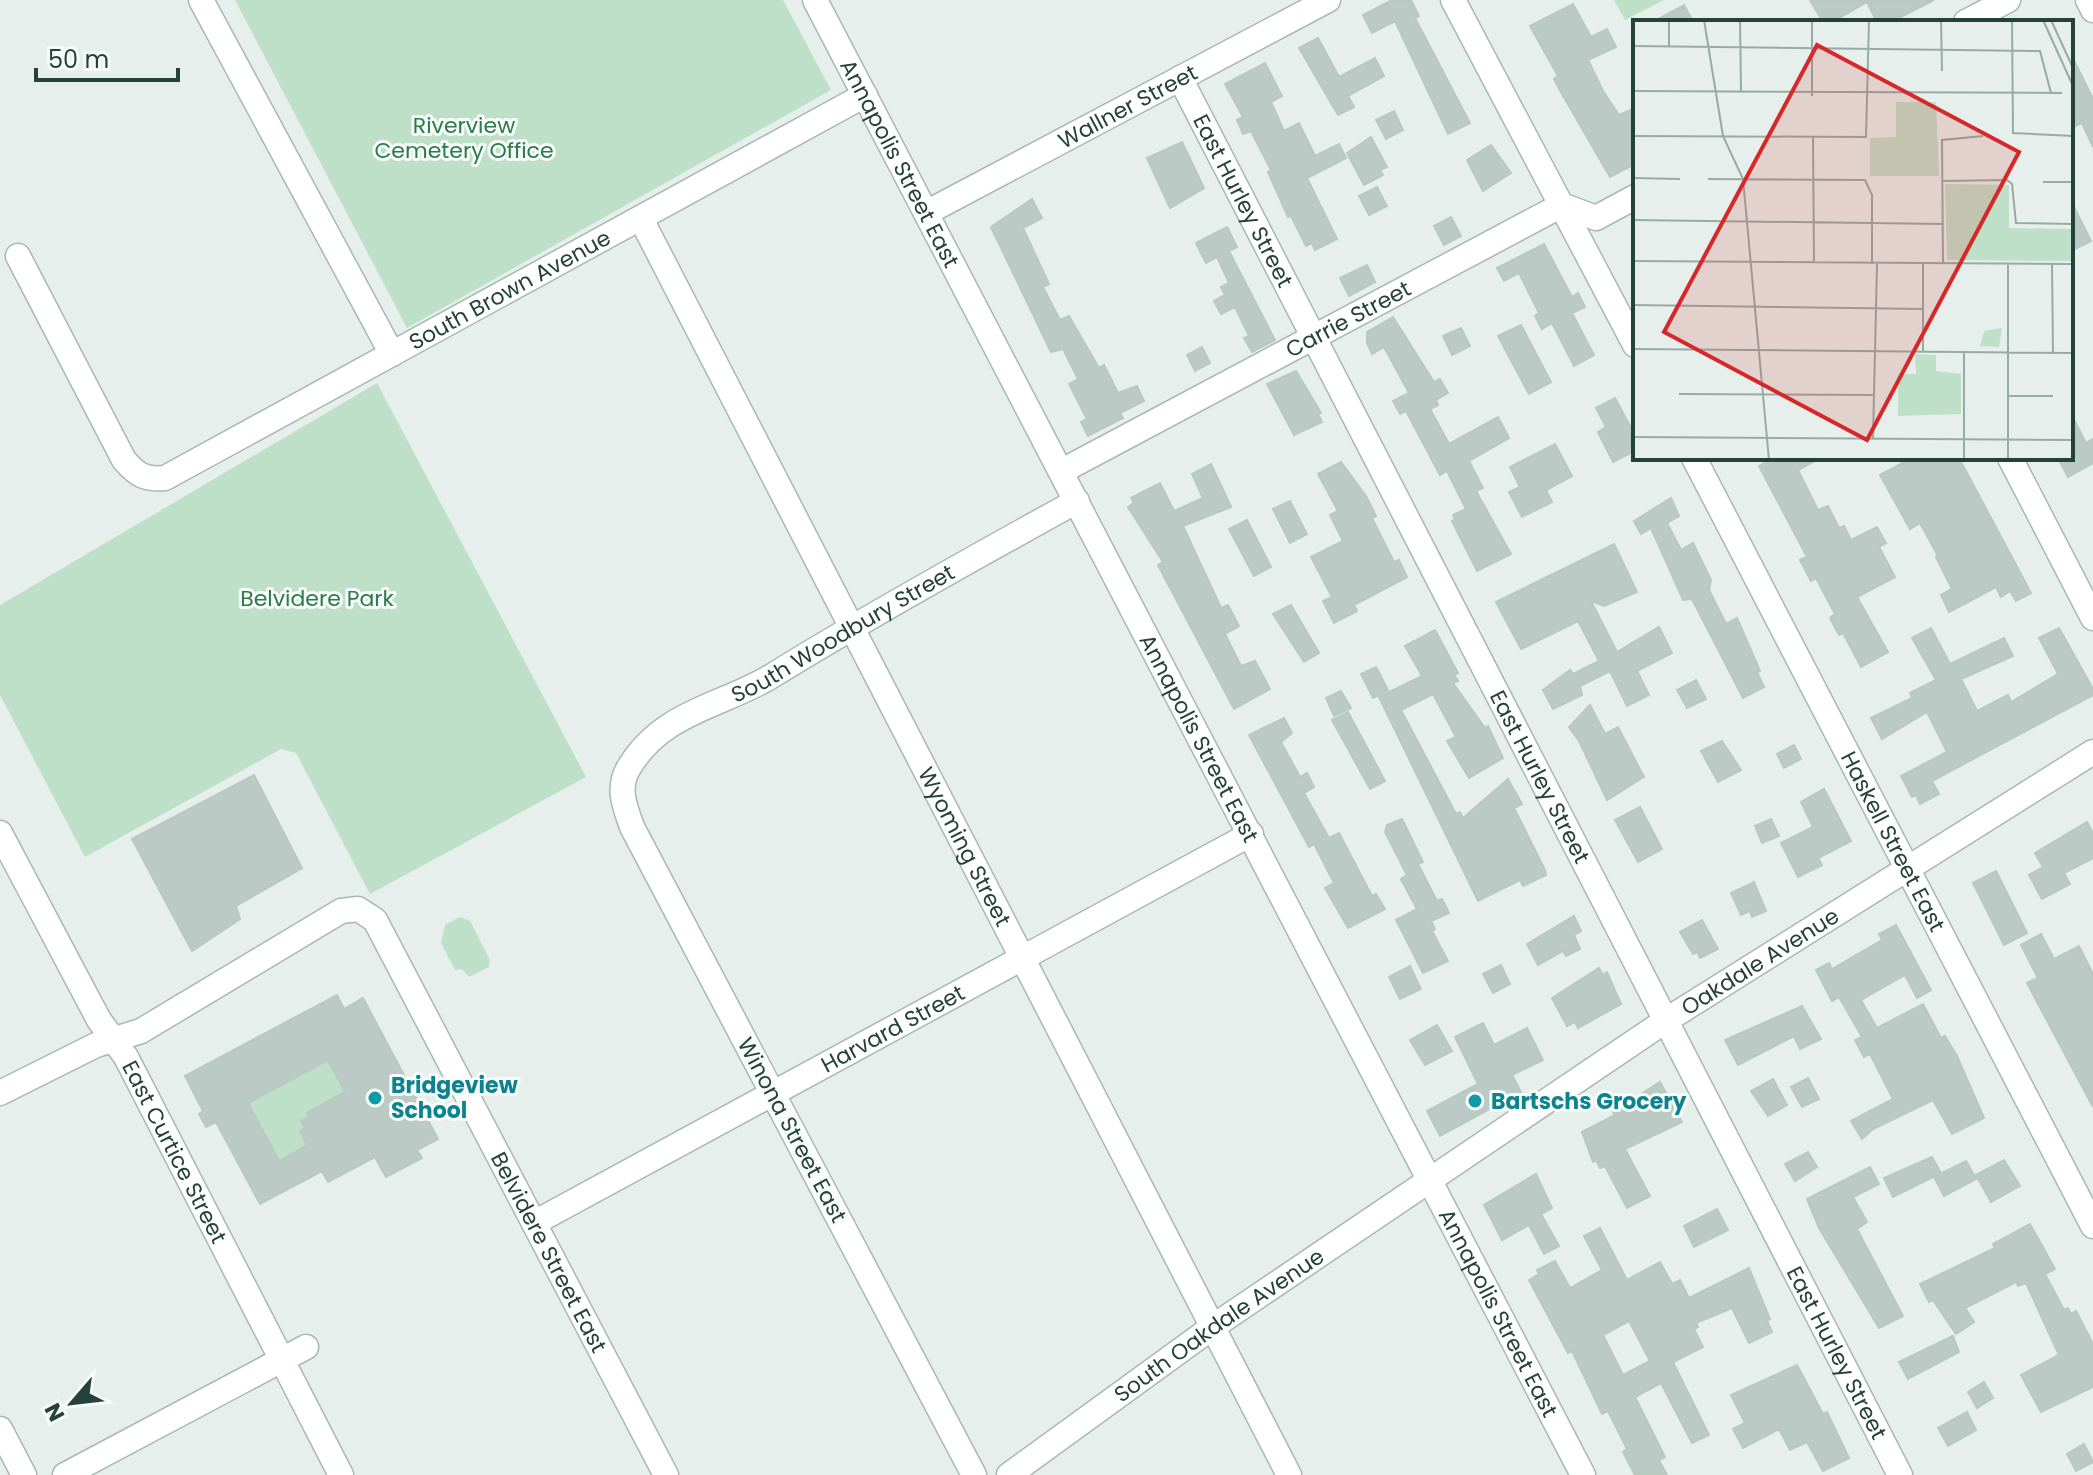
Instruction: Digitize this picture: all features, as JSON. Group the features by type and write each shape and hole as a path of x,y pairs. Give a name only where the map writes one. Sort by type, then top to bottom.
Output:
{"street":[{"path":"201,0 392,354"},
{"name":"Annapolis Street East","path":"815,0 1583,1475"},
{"name":"Wallner Street","path":"926,213 1328,0"},
{"path":"1453,0 1633,341"},
{"path":"1970,20 2008,0"},
{"path":"2088,0 2093,10"},
{"name":"East Hurley Street","path":"1180,78 1900,1475"},
{"name":"South Brown Avenue","path":"18,256 124,460 136,474 150,480 179,471 865,95"},
{"path":"1562,205 1596,218 1633,198"},
{"name":"Carrie Street","path":"1062,471 1562,205"},
{"name":"Wyoming Street","path":"641,219 1289,1475"},
{"name":"Haskell Street East","path":"1695,460 2093,1226"},
{"path":"2011,460 2093,618"},
{"name":"South Woodbury Street","path":"625,781 628,769 678,719 760,682 853,626 1077,501"},
{"name":"Oakdale Avenue","path":"1432,1181 1665,1021 2093,752"},
{"name":"Winona Street East","path":"625,781 621,796 632,827 974,1475"},
{"name":"East Curtice Street","path":"0,833 99,1020 115,1041 341,1475"},
{"name":"Harvard Street","path":"534,1223 1251,834"},
{"name":"Belvidere Street East","path":"115,1041 141,1031 341,911 358,909 375,920 666,1475"},
{"path":"0,1093 96,1045 115,1041"},
{"name":"South Oakdale Avenue","path":"1009,1475 1214,1326 1432,1181"},
{"path":"65,1475 283,1362 306,1347"},
{"path":"0,1429 24,1475"}],"green space":[{"name":"Riverview Cemetery Office","path":"235,0 783,0 831,90 407,328"},
{"path":"1614,0 1664,0 1625,20"},
{"name":"Belvidere Park","path":"377,383 586,777 370,894 296,753 281,749 85,857 0,695 0,605"},
{"path":"460,917 470,921 490,960 489,967 469,977 462,969 455,970 441,943 445,925"},
{"path":"328,1060 345,1092 308,1113 309,1117 302,1122 305,1128 300,1132 307,1145 279,1161 248,1103"}],"building":[{"path":"1392,0 1411,0 1419,16 1415,18 1470,123 1448,134 1395,21 1372,33 1363,15"},
{"path":"1810,0 1934,0 1895,20 1876,20 1867,2 1836,20 1822,20"},
{"path":"1573,4 1591,37 1607,29 1616,47 1588,60 1619,115 1633,109 1633,165 1610,177 1554,79 1558,76 1530,26"},
{"path":"1684,5 1691,18 1687,20 1657,20"},
{"path":"1318,38 1339,77 1375,58 1384,76 1348,96 1354,107 1338,115 1299,48"},
{"path":"2073,58 2093,99 2093,147 2082,123 2073,127"},
{"path":"1265,63 1282,96 1271,102 1284,131 1299,123 1315,156 1339,144 1346,158 1307,178 1337,239 1315,250 1312,243 1306,246 1291,216 1288,217 1268,172 1271,170 1251,131 1243,134 1237,120 1243,117 1225,84"},
{"path":"1394,111 1403,130 1386,139 1376,120"},
{"path":"1371,137 1387,167 1380,170 1383,175 1364,185 1347,153"},
{"path":"1182,142 1204,188 1170,208 1147,158"},
{"path":"1491,145 1511,173 1483,191 1467,160"},
{"path":"1377,187 1387,206 1369,215 1359,196"},
{"path":"1032,199 1042,218 1023,228 1049,284 1043,287 1060,320 1069,316 1099,368 1104,365 1118,393 1137,386 1144,401 1120,413 1123,418 1088,436 1081,422 1087,419 1069,384 1078,379 1063,349 1051,352 991,227"},
{"path":"2073,205 2091,241 2073,250"},
{"path":"1451,217 1461,236 1444,245 1434,226"},
{"path":"1227,227 1237,247 1229,251 1275,340 1252,352 1244,338 1249,336 1235,307 1221,314 1214,301 1225,295 1221,287 1229,283 1217,257 1206,263 1196,243"},
{"path":"1544,244 1572,297 1578,293 1585,307 1572,313 1594,355 1574,366 1552,323 1542,329 1535,316 1539,313 1519,273 1504,281 1497,268"},
{"path":"1367,265 1375,282 1349,296 1340,278"},
{"path":"1393,317 1434,382 1440,379 1448,393 1436,400 1438,405 1430,409 1449,444 1498,417 1509,438 1469,461 1483,488 1476,491 1511,554 1477,571 1452,521 1455,519 1453,515 1466,509 1447,471 1440,475 1406,411 1400,414 1393,401 1409,393 1384,347 1372,354 1367,343 1367,332"},
{"path":"1521,325 1551,382 1529,394 1498,336"},
{"path":"1461,328 1470,346 1452,355 1443,336"},
{"path":"1202,347 1210,363 1195,371 1187,355"},
{"path":"1296,371 1321,413 1318,414 1322,422 1294,435 1267,384"},
{"path":"1615,398 1633,427 1633,452 1613,462 1598,432 1606,427 1596,408"},
{"path":"2073,418 2086,443 2093,439 2093,463 2068,477 2059,460 2073,460"},
{"path":"1555,444 1572,476 1546,490 1552,502 1522,517 1509,492 1520,487 1510,467"},
{"path":"1771,460 1816,460 1798,470 1818,510 1828,506 1839,528 1844,526 1851,540 1877,527 1886,543 1879,547 1895,577 1857,597 1888,652 1861,667 1843,633 1839,635 1830,618 1835,614 1816,578 1811,581 1800,560 1807,557 1759,466"},
{"path":"1908,460 1960,460 2031,593 2016,601 2010,591 2001,597 1996,587 1949,612 1941,595 1952,589 1938,556 1920,523 1910,529 1880,475"},
{"path":"1341,462 1366,496 1376,516 1372,518 1394,562 1399,560 1407,577 1354,605 1357,611 1334,623 1323,601 1332,597 1311,557 1343,541 1330,515 1338,511 1318,474"},
{"path":"1211,464 1231,507 1183,526 1221,608 1228,605 1239,626 1225,634 1241,666 1255,661 1270,689 1234,709 1158,565 1163,562 1128,507 1134,503 1131,498 1160,483 1174,511 1203,498 1192,474"},
{"path":"1671,498 1679,516 1667,523 1681,550 1693,543 1711,580 1709,590 1726,624 1737,618 1760,671 1757,672 1764,687 1743,698 1692,599 1683,600 1651,528 1641,534 1634,521"},
{"path":"1290,501 1307,534 1290,543 1273,509"},
{"path":"1247,520 1271,567 1254,576 1229,529"},
{"path":"1614,544 1637,592 1604,606 1591,601 1617,652 1659,627 1672,653 1637,671 1649,695 1627,706 1610,671 1580,686 1582,695 1553,709 1543,690 1570,670 1573,674 1599,661 1578,621 1521,649 1496,602"},
{"path":"1291,605 1319,653 1304,662 1273,614"},
{"path":"1931,628 1950,664 2004,638 2013,656 1961,679 1977,711 2008,695 2011,702 2058,674 2039,638 2059,628 2093,689 2093,695 1932,781 1939,794 1920,804 1916,795 1912,797 1901,776 1947,752 1927,712 1882,739 1871,718 1912,698 1910,693 1936,680 1912,638"},
{"path":"1435,630 1458,673 1454,675 1458,681 1453,683 1485,728 1488,726 1503,758 1469,778 1447,741 1456,737 1433,694 1401,710 1456,814 1460,812 1463,818 1508,779 1522,804 1514,808 1546,875 1523,886 1520,880 1478,901 1379,697 1422,676 1405,646"},
{"path":"1376,667 1388,690 1373,698 1361,674"},
{"path":"1696,680 1706,699 1687,708 1677,690"},
{"path":"1341,691 1351,708 1334,716 1326,698"},
{"path":"1590,705 1605,734 1618,727 1644,777 1607,800 1579,741 1569,727"},
{"path":"1348,712 1385,781 1370,789 1332,720"},
{"path":"1284,718 1292,733 1281,742 1300,777 1307,773 1314,787 1304,793 1329,838 1339,833 1372,896 1376,894 1385,909 1348,928 1325,888 1334,883 1314,844 1309,847 1249,735"},
{"path":"1722,741 1741,770 1718,782 1701,751"},
{"path":"1794,745 1801,759 1784,768 1777,754"},
{"path":"254,775 302,868 236,906 240,919 192,951 132,839"},
{"path":"1824,789 1851,841 1818,858 1822,865 1798,877 1781,843 1813,827 1801,802"},
{"path":"1640,807 1662,849 1638,862 1615,820"},
{"path":"1402,819 1423,862 1418,864 1437,901 1442,899 1449,913 1431,921 1435,929 1432,931 1448,961 1423,973 1396,920 1417,909 1401,879 1407,875 1385,832 1387,825"},
{"path":"1771,819 1779,836 1762,843 1755,826"},
{"path":"2087,822 2093,833 2093,858 2064,873 2070,884 2042,899 2029,875 2043,867 2035,853"},
{"path":"1996,871 2027,933 2004,945 1973,883"},
{"path":"1754,882 1766,911 1752,917 1750,911 1741,915 1731,893"},
{"path":"1574,916 1581,931 1574,935 1580,949 1566,956 1563,951 1538,965 1527,944"},
{"path":"1702,920 1718,949 1700,958 1697,952 1693,954 1680,932"},
{"path":"1896,925 1931,990 1917,998 1905,975 1861,1000 1877,1028 1923,1004 1941,1038 1945,1036 1957,1056 1984,1118 1952,1134 1933,1100 1873,1129 1862,1139 1851,1121 1893,1099 1870,1054 1864,1057 1855,1040 1862,1037 1839,997 1832,1001 1816,970 1829,963 1832,969 1882,940 1879,934"},
{"path":"2041,934 2054,959 2079,946 2093,974 2093,1107 2027,983 2038,978 2021,945"},
{"path":"1501,965 1510,984 1493,993 1483,974"},
{"path":"1410,966 1421,989 1400,999 1389,977"},
{"path":"1599,968 1603,975 1607,972 1621,1004 1578,1028 1575,1022 1567,1026 1552,998"},
{"name":"Bridgeview School","path":"337,995 344,1009 363,998 438,1139 417,1150 422,1158 386,1177 375,1157 328,1182 322,1171 260,1204 216,1122 206,1127 199,1114 203,1111 185,1076","holes":["328,1060 345,1092 307,1113 309,1117 301,1121 305,1128 300,1131 307,1145 279,1161 248,1103"]},
{"path":"1802,1006 1821,1039 1800,1049 1794,1036 1738,1065 1725,1040"},
{"path":"1483,1023 1494,1045 1527,1028 1543,1060 1512,1075 1521,1092 1440,1136 1427,1111 1478,1084 1455,1037"},
{"path":"1437,1025 1452,1051 1425,1065 1410,1040"},
{"path":"1808,1078 1819,1099 1802,1107 1791,1087"},
{"path":"1773,1079 1787,1105 1768,1116 1751,1091"},
{"path":"1660,1082 1682,1122 1625,1149 1650,1196 1627,1208 1605,1166 1600,1168 1596,1160 1593,1162 1582,1132 1615,1115 1613,1112"},
{"path":"1808,1152 1817,1167 1795,1181 1785,1164"},
{"path":"1932,1157 1941,1173 1893,1197 1884,1178"},
{"path":"2004,1160 2020,1186 1991,1202 1976,1175"},
{"path":"1966,1161 1976,1179 1944,1196 1934,1177"},
{"path":"1870,1167 1879,1184 1853,1197 1867,1222 1857,1229 1903,1316 1879,1328 1819,1228 1807,1199"},
{"path":"1536,1174 1552,1208 1541,1214 1559,1246 1544,1254 1529,1225 1502,1240 1484,1205"},
{"path":"1717,1209 1728,1230 1694,1247 1684,1226"},
{"path":"2030,1224 2055,1269 2045,1274 2064,1310 2068,1308 2071,1314 2076,1311 2093,1344 2093,1387 2041,1412 2021,1375 2059,1355 2026,1283 2018,1286 2016,1282 1965,1308 1974,1322 1956,1334 1933,1300 1929,1302 1920,1284 1995,1248 1993,1244"},
{"path":"1600,1228 1627,1280 1660,1262 1672,1284 1680,1280 1689,1298 1749,1268 1770,1319 1767,1321 1772,1332 1749,1343 1732,1308 1696,1323 1698,1327 1694,1329 1703,1347 1673,1362 1709,1435 1692,1443 1661,1383 1635,1397 1665,1457 1659,1460 1667,1475 1635,1475 1623,1452 1627,1449 1608,1411 1602,1414 1572,1351 1568,1353 1529,1280 1539,1274 1537,1270 1555,1261 1570,1288 1602,1270 1584,1236","holes":["1629,1321 1650,1361 1623,1375 1603,1335"]},
{"path":"1953,1336 1959,1352 1908,1379 1899,1362"},
{"path":"1797,1365 1823,1414 1827,1412 1849,1458 1823,1471 1807,1442 1790,1450 1779,1429 1743,1448 1733,1429 1745,1423 1731,1395"},
{"path":"1984,1382 1993,1398 1977,1408 1968,1392"},
{"path":"1967,1412 1976,1430 1948,1446 1938,1428"},
{"path":"2084,1444 2093,1462 2076,1471 2067,1454"}],"place":[{"name":"Bridgeview School","path":"375,1098"},
{"name":"Bartschs Grocery","path":"1475,1101"}]}
